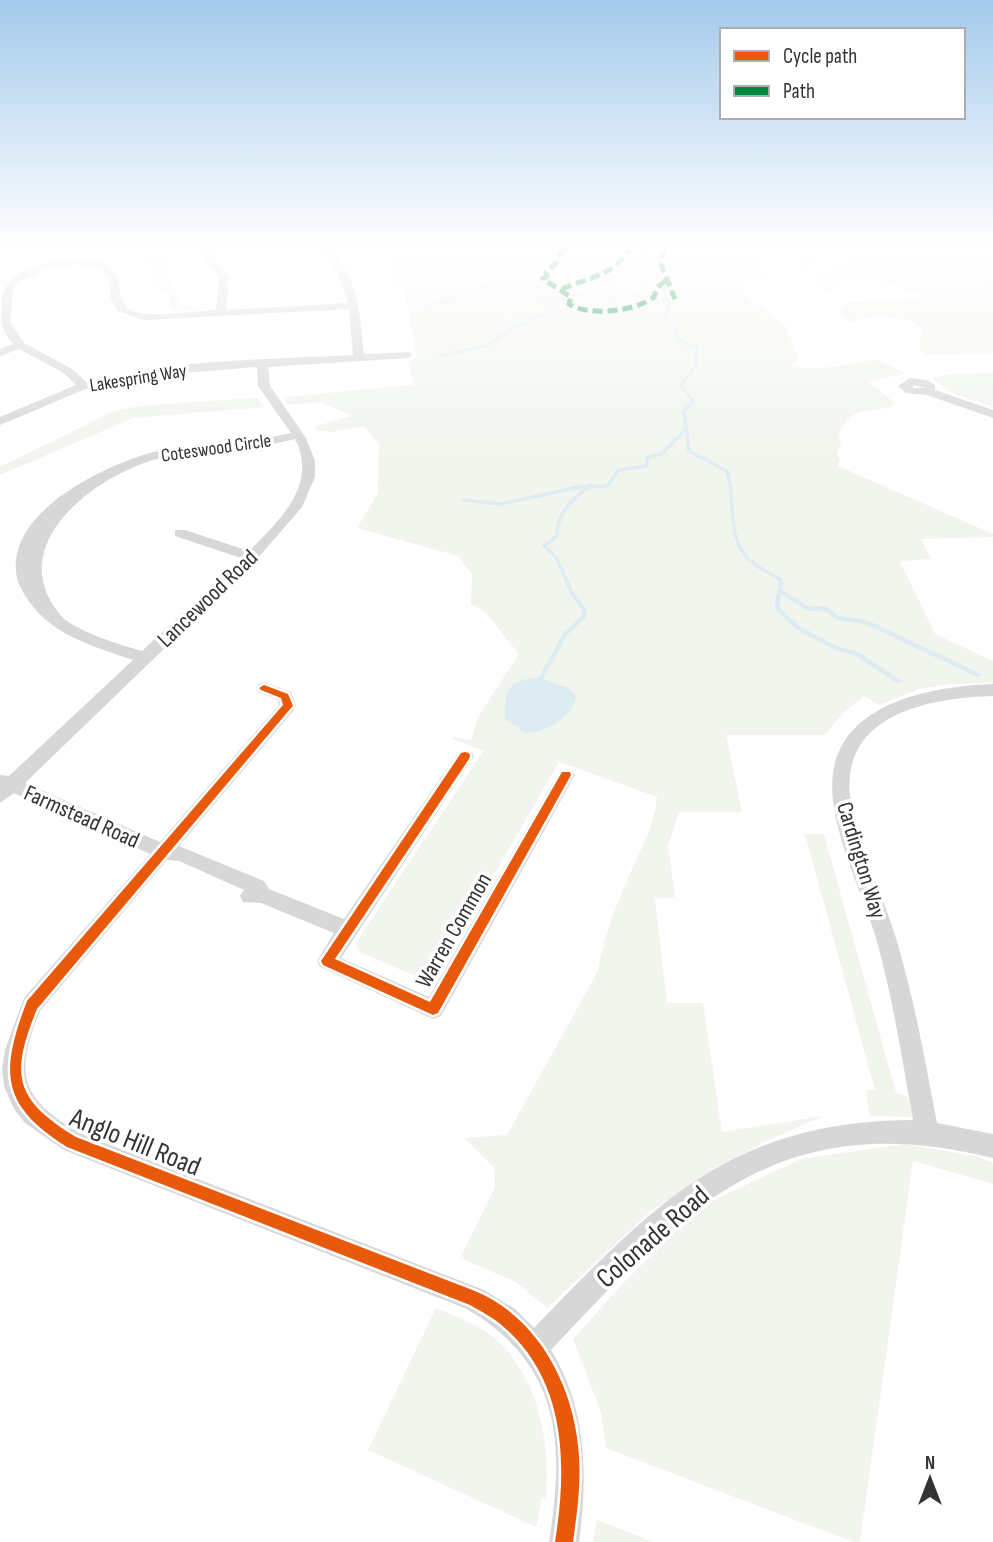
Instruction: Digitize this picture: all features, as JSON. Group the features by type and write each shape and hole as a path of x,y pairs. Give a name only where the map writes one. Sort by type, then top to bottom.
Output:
{"street":[{"path":"5,320 8,331 20,345 68,371 84,386"},
{"path":"355,320 359,358"},
{"path":"0,353 20,345"},
{"name":"Lakespring Way","path":"0,421 84,386 152,372 408,355"},
{"name":"Lancewood Road","path":"4,787 251,557 285,522 303,494 309,467 306,447 264,386 262,364"},
{"path":"928,392 993,414"},
{"name":"Coteswood Circle","path":"145,658 66,627 39,604 25,587 15,566 15,555 25,529 35,517 65,496 140,459 168,452 238,446 298,435"},
{"path":"180,533 251,557"},
{"name":"Anglo Hill Road","path":"264,688 285,696 288,706 32,1005 22,1027 13,1070 15,1090 28,1111 45,1128 72,1142 475,1299 513,1323 534,1346 554,1380 567,1421 573,1460 570,1510 564,1542"},
{"name":"Cardington Way","path":"927,1131 890,952 845,816 840,784 843,763 856,738 889,709 928,695 993,690"},
{"name":"Warren Common","path":"465,756 327,961 433,1009 566,775"},
{"name":"Farmstead Road","path":"4,787 164,852 178,866 247,896 262,895 348,930"},
{"name":"Colonade Road","path":"534,1346 641,1238 686,1200 730,1172 774,1153 819,1140 867,1131 927,1131 993,1146"}],"shaded area":[{"path":"410,320 778,320 786,326 798,358 790,367 824,368 877,359 906,374 868,381 896,404 859,413 846,422 839,432 841,445 837,453 840,460 838,466 993,534 993,537 921,539 931,559 900,561 935,634 993,661 993,683 951,684 919,689 879,705 864,696 845,711 825,735 726,735 742,812 679,812 668,846 675,897 655,899 667,1003 703,1003 722,1132 823,1116 764,1142 652,1210 547,1308 516,1282 460,1258 495,1187 495,1169 464,1138 507,1135 598,971 609,926 649,831 657,797 559,762 435,977 424,980 360,952 356,943 483,751 453,739 454,737 471,740 478,717 519,654 485,612 471,604 472,575 458,556 357,528 378,493 379,444 364,426 331,432 315,430 316,426 352,416 321,402 288,405 284,397 413,385 409,360 417,359"},
{"path":"904,320 993,320 993,354 925,355 919,349 922,328"},
{"path":"993,373 993,407 952,393 932,378 950,374"},
{"path":"257,398 265,407 133,418 0,475 0,467 114,411 139,406"},
{"path":"541,678 568,688 576,695 574,703 564,717 549,727 525,733 505,719 507,693 515,683"},
{"path":"805,834 824,834 896,1093 907,1096 913,1117 870,1116 866,1090 875,1090"},
{"path":"905,1144 976,1156 993,1163 993,1184 913,1161 860,1542 853,1542 606,1448 601,1412 573,1339 627,1279 703,1205 801,1159"},
{"path":"436,1308 488,1333 502,1345 526,1379 540,1418 546,1458 546,1499 542,1498 536,1527 368,1450"},
{"path":"597,1520 654,1542 593,1542"}],"waterway":[{"path":"440,356 487,346 512,328 532,320"},
{"path":"666,320 674,327 679,340 697,347 696,365 681,385 693,402"},
{"path":"693,402 684,411 689,451 727,471 738,543 753,563 781,580 779,595"},
{"path":"588,487 607,486 619,470 647,466 647,458 661,454 686,429"},
{"path":"463,500 501,504 588,487"},
{"path":"572,593 556,557 544,546 557,536 559,520 567,507 588,487"},
{"path":"780,590 787,595"},
{"path":"541,678 566,633 584,617 585,611 572,593"},
{"path":"779,593 777,608 797,627 836,648 857,654 898,681"},
{"path":"787,595 808,609 825,608 838,618 866,622 978,675"}],"cycle path":[{"path":"264,688 285,696 288,706 32,1005 16,1050 16,1086 22,1101 34,1115 50,1129 72,1142 475,1299 511,1322 535,1349 550,1373 567,1427 571,1484 564,1542"},
{"path":"465,756 327,961 433,1009 566,775"}]}
